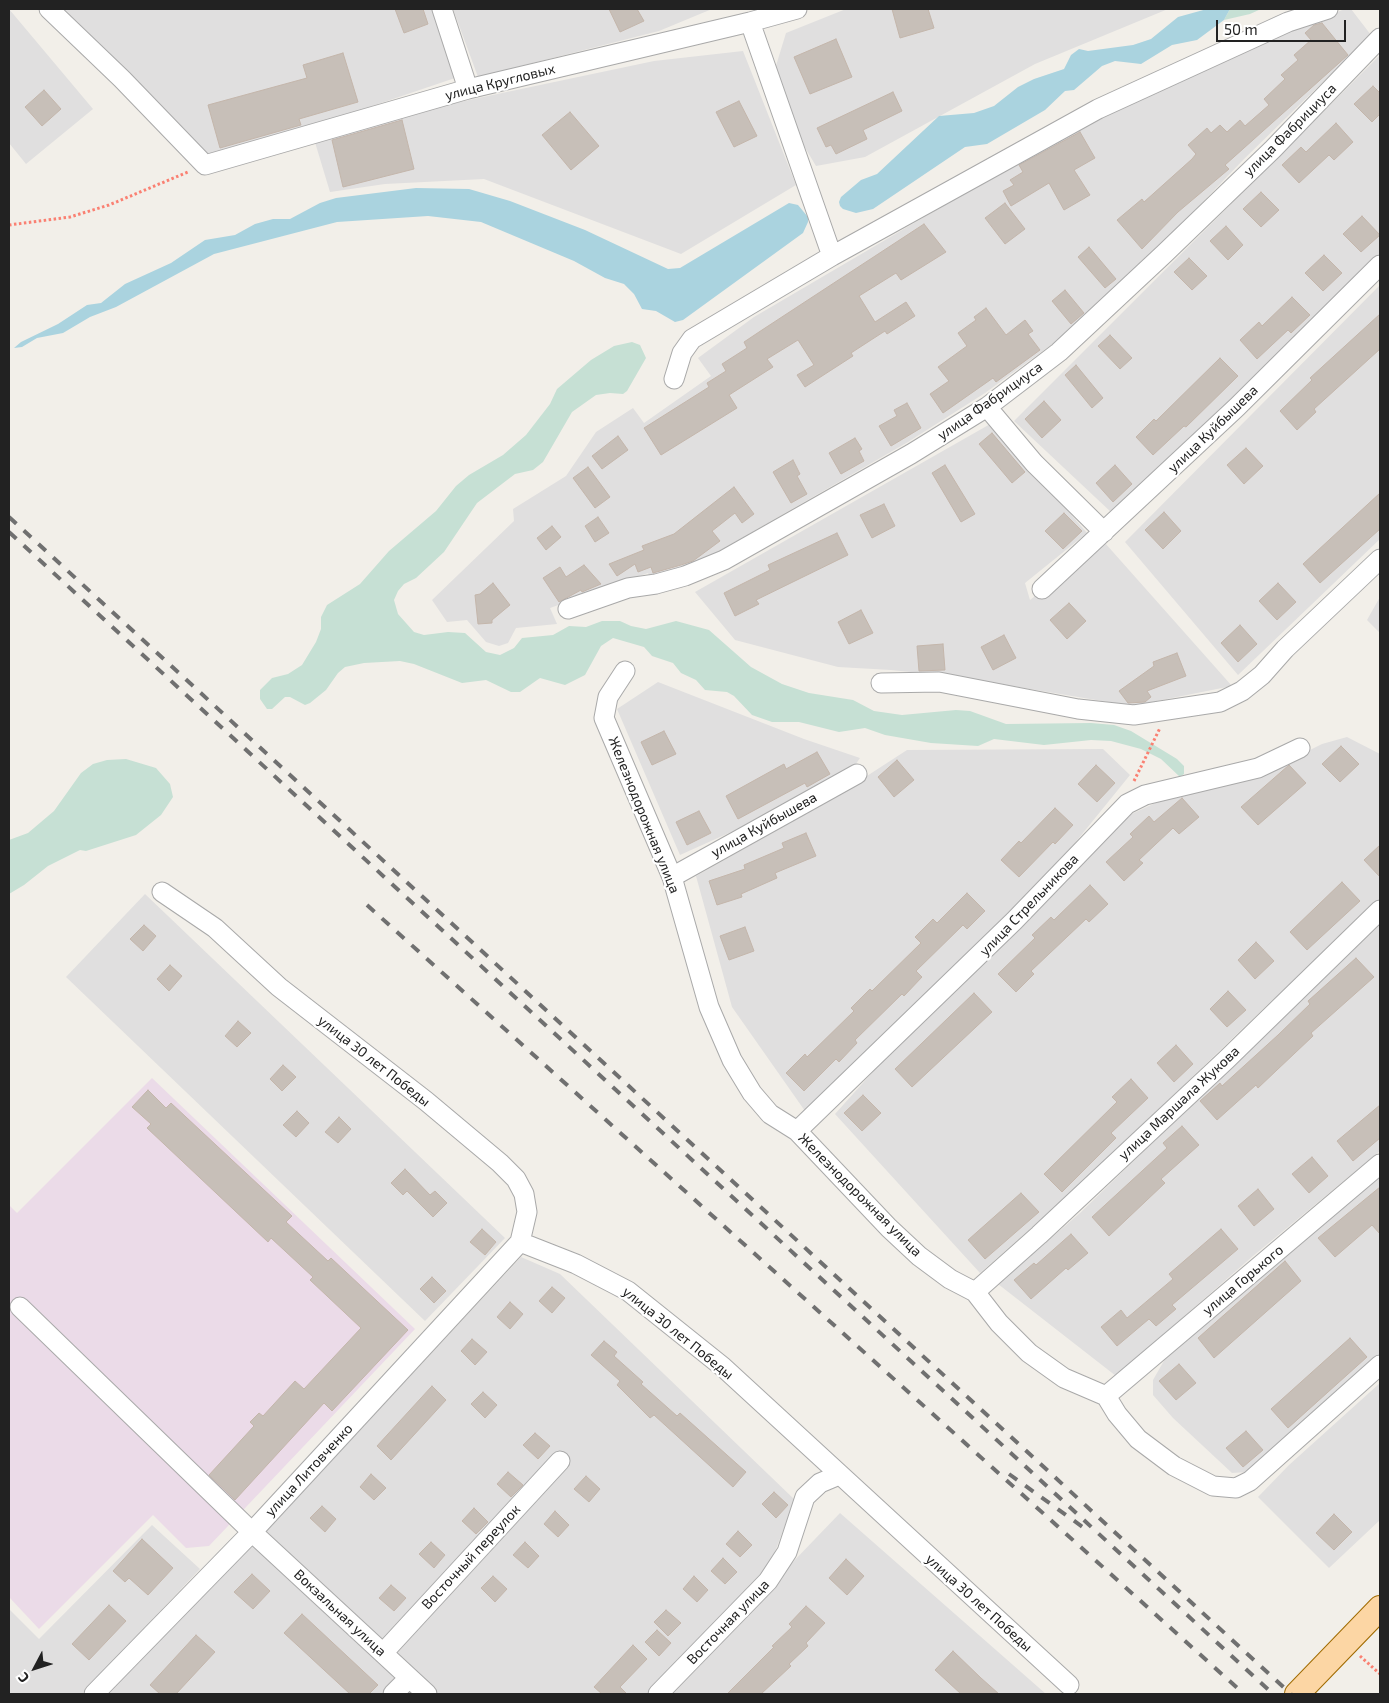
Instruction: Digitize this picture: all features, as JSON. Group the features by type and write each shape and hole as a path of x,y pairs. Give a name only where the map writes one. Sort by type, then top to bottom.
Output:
{"main road":[{"path":"1298,1694 1380,1608"}],"street":[{"path":"49,9 122,79 205,165"},
{"path":"442,9 468,89"},
{"name":"улица Кругловых","path":"205,165 468,89 750,22 797,9"},
{"path":"674,379 682,353 692,339 832,256 1098,109 1288,22 1328,9"},
{"path":"750,22 832,256"},
{"name":"улица Фабрициуса","path":"568,609 628,588 656,584 685,576 724,560 911,454 987,407 1059,352 1164,254 1273,148 1380,38"},
{"name":"улица Куйбышева","path":"1042,589 1237,407 1380,265"},
{"path":"987,407 1034,463 1104,532"},
{"path":"881,683 939,682 1078,709 1134,714 1220,702 1242,691 1262,675 1285,649 1380,559"},
{"name":"Железнодорожная улица","path":"625,671 608,697 604,718 672,878 709,1007 732,1060 752,1093 770,1114 796,1131 889,1228 919,1256 950,1279 975,1292 999,1323 1029,1353 1064,1378 1106,1396"},
{"name":"улица Стрельникова","path":"796,1131 1000,935 1127,804 1145,795 1258,768 1300,748"},
{"name":"улица Куйбышева","path":"672,878 857,774"},
{"name":"улица 30 лет Победы","path":"162,892 214,928 279,987 426,1101 500,1163 516,1179 524,1194 527,1212 520,1242 576,1264 628,1291 723,1367 1069,1685"},
{"name":"улица Маршала Жукова","path":"975,1292 1039,1235 1226,1060 1380,910"},
{"name":"улица Горького","path":"1106,1396 1380,1164"},
{"name":"улица Литовченко","path":"94,1694 252,1532 520,1242"},
{"name":"Вокзальная улица","path":"20,1307 252,1532 427,1694"},
{"path":"1106,1396 1117,1414 1138,1438 1174,1466 1213,1486 1236,1488 1250,1482 1269,1467 1380,1364"},
{"name":"Восточный переулок","path":"383,1653 560,1461"},
{"name":"Восточная улица","path":"658,1694 768,1581 787,1552 805,1497 820,1483 839,1475"},
{"path":"393,1694 409,1678"}],"path":[{"path":"9,225 70,217 108,205 205,165"},
{"path":"1136,776 1169,710"},
{"path":"1347,1644 1380,1674"}],"shaded area":[{"path":"9,9 93,109 26,164 9,143"},
{"path":"62,9 433,9 455,78 266,142 209,157"},
{"path":"453,9 712,9 659,31 478,77"},
{"path":"846,9 1168,9 1035,64 865,157 816,166 792,126 775,69 786,33"},
{"path":"1345,9 1351,9 1371,35 1244,159 1149,258 1073,329 985,393 908,442 697,564 652,581 648,573 550,608 557,624 516,628 508,643 499,646 486,642 467,620 447,622 432,600 514,521 513,509 566,476 596,432 633,408 644,423 711,376 698,358 754,317 1098,115 1265,40"},
{"path":"743,51 796,185 681,254 484,179 385,184 330,192 314,139 412,112 654,61"},
{"path":"1380,55 1380,256 1260,374 1112,513 1014,421"},
{"path":"1380,285 1380,539 1238,675 1125,542"},
{"path":"992,423 1087,533 1025,583 1030,600 1105,543 1232,686 1132,706 958,677 838,667 735,640 695,592"},
{"path":"1380,597 1380,633 1367,620"},
{"path":"658,682 804,739 860,758 853,768 751,823 680,855 617,709"},
{"path":"1347,737 1380,754 1380,903 1266,1006 1077,1188 980,1273 835,1114 888,1055 1123,818 1162,800 1286,762 1322,744"},
{"path":"1103,749 1130,775 1070,849 934,990 805,1111 732,1007 696,876 833,798 907,750"},
{"path":"145,894 505,1238 425,1321 66,977"},
{"path":"1380,922 1380,1151 1253,1256 1116,1376 998,1284 1080,1213"},
{"path":"152,1078 415,1329 209,1546 186,1548 153,1515 39,1629 9,1597 9,1205 17,1213"},
{"path":"1380,1173 1380,1356 1248,1472 1232,1473 1173,1418 1153,1395 1153,1380 1169,1352"},
{"path":"521,1257 560,1274 795,1500 769,1567 647,1694 438,1694 264,1533"},
{"path":"1380,1383 1380,1520 1329,1568 1258,1497 1289,1465"},
{"path":"840,1513 1046,1694 666,1694"},
{"path":"152,1525 200,1569 82,1694 9,1694 9,1609 39,1639"},
{"path":"253,1537 422,1694 99,1694"}],"green space":[{"path":"1230,9 1261,9 1250,14 1224,20"},
{"path":"632,342 640,345 646,358 627,391 623,394 596,395 572,412 543,462 533,470 515,474 477,503 444,552 416,578 404,584 398,591 394,600 398,614 414,632 424,635 448,632 465,633 486,652 500,655 514,648 522,638 553,635 569,626 586,627 602,621 620,621 631,626 646,629 676,621 709,630 751,667 782,684 809,693 853,700 874,711 902,715 956,710 970,711 1006,724 1091,723 1114,725 1131,731 1177,759 1184,766 1184,774 1180,777 1161,759 1141,749 1111,741 1091,740 1044,745 994,739 978,746 931,743 885,735 865,728 839,732 799,722 772,722 752,715 734,696 727,692 705,690 696,680 681,673 673,663 652,656 644,647 613,638 601,646 585,675 565,685 540,678 520,692 511,692 486,680 462,683 414,664 400,661 364,663 345,667 338,673 326,690 310,703 305,705 290,697 285,697 272,709 267,709 260,699 260,690 272,678 288,674 302,665 316,642 321,629 321,617 327,605 360,584 389,551 436,511 456,486 469,475 503,455 526,435 550,404 557,389 591,360 614,346"},
{"path":"126,759 156,768 170,784 173,797 161,815 136,835 86,851 80,850 48,866 9,894 9,840 28,833 54,811 81,773 93,764 107,760"}],"water":[{"path":"1207,9 1230,9 1224,20 1197,40 1172,45 1141,64 1115,61 1102,66 1074,90 1065,91 1045,110 987,144 965,147 873,209 856,213 843,209 840,206 841,197 861,180 877,174 939,116 974,113 994,106 1018,87 1034,79 1064,69 1071,55 1079,49 1088,51 1133,45 1151,39 1178,17"},
{"path":"416,188 469,189 510,201 585,230 668,269 680,268 789,203 798,205 808,217 808,222 803,233 683,320 675,322 656,311 642,309 634,294 624,284 605,278 574,261 481,222 428,216 337,222 214,254 116,307 90,317 63,333 37,338 22,347 14,348 21,342 58,324 87,305 101,303 125,284 171,263 205,240 235,235 255,224 273,219 290,219 320,203 336,198"}],"building":[{"path":"395,9 423,9 428,24 404,33"},
{"path":"609,9 637,9 644,21 620,32"},
{"path":"892,9 928,9 934,28 900,38"},
{"path":"1322,23 1348,55 1225,165 1229,169 1178,212 1142,249 1117,220 1142,199 1144,202 1192,159 1196,154 1188,145 1207,128 1211,133 1220,125 1227,132 1240,120 1245,126 1269,105 1264,99 1285,79 1281,75 1298,60 1294,55 1311,40 1305,33 1314,25"},
{"path":"836,39 852,77 810,94 794,57"},
{"path":"343,53 358,102 299,119 301,125 220,148 208,105 307,78 303,65"},
{"path":"1373,86 1380,93 1380,114 1372,122 1354,104"},
{"path":"44,90 61,109 42,126 25,107"},
{"path":"893,92 902,111 863,130 867,139 836,154 831,145 826,147 817,128"},
{"path":"739,101 757,136 734,147 716,112"},
{"path":"570,112 599,146 571,170 542,135"},
{"path":"402,120 414,169 343,187 332,140"},
{"path":"1336,123 1353,142 1334,160 1329,155 1299,183 1282,165 1301,147 1306,152"},
{"path":"1080,132 1095,158 1074,170 1090,195 1064,210 1049,183 1011,206 1003,191 1014,185 1010,180 1023,172 1019,165"},
{"path":"1261,192 1279,210 1261,227 1243,209"},
{"path":"1005,203 1025,229 1005,244 985,218"},
{"path":"1362,216 1380,235 1361,252 1343,234"},
{"path":"924,224 946,252 901,280 896,273 859,296 875,322 906,302 915,316 887,334 885,331 871,340 851,353 853,356 805,387 797,375 814,365 798,340 767,359 773,367 729,395 737,408 661,455 644,428 709,387 707,383 726,371 722,364 747,348 744,342"},
{"path":"1226,226 1243,245 1228,260 1210,241"},
{"path":"1089,247 1116,279 1105,288 1078,257"},
{"path":"1324,255 1342,273 1323,291 1305,273"},
{"path":"1189,258 1207,276 1192,290 1174,272"},
{"path":"1065,290 1084,313 1071,324 1052,301"},
{"path":"1292,297 1310,315 1291,333 1288,330 1257,359 1240,340 1259,322 1262,326"},
{"path":"986,308 1006,335 1025,320 1033,331 1028,334 1040,350 996,382 993,378 943,413 930,394 949,381 938,367 967,346 958,333 976,320 974,317"},
{"path":"1380,314 1380,349 1314,409 1316,412 1297,430 1280,411 1312,380 1310,378"},
{"path":"1110,335 1132,358 1120,369 1098,346"},
{"path":"1220,358 1238,376 1186,427 1184,426 1153,455 1136,437 1154,419 1156,421"},
{"path":"1076,365 1103,398 1092,408 1065,375"},
{"path":"1044,401 1061,420 1042,438 1025,419"},
{"path":"907,403 921,428 891,446 879,426 897,416 894,410"},
{"path":"992,433 1025,472 1012,483 979,444"},
{"path":"618,436 628,450 602,469 592,456"},
{"path":"855,438 862,449 859,451 864,461 841,474 829,453"},
{"path":"1246,448 1263,466 1244,484 1227,465"},
{"path":"793,460 800,474 797,476 807,494 791,503 773,472"},
{"path":"945,465 975,514 961,522 932,473"},
{"path":"1115,465 1132,484 1113,502 1096,483"},
{"path":"588,467 610,497 595,508 573,478"},
{"path":"734,487 754,514 742,523 735,513 712,531 720,541 693,561 653,573 651,567 638,572 635,564 617,576 609,564 644,550 642,546 674,534"},
{"path":"1380,493 1380,529 1320,583 1303,564"},
{"path":"884,504 895,526 872,538 860,515"},
{"path":"1164,512 1181,531 1163,549 1145,530"},
{"path":"1064,513 1082,531 1063,549 1045,531"},
{"path":"598,517 609,533 595,542 585,526"},
{"path":"552,526 561,537 546,550 537,538"},
{"path":"837,533 848,555 756,600 759,604 735,616 724,593 770,570 768,565"},
{"path":"584,565 601,584 582,592 581,590 559,602 543,578 560,567 566,577"},
{"path":"493,583 510,605 492,620 492,623 478,624 475,595 480,594"},
{"path":"1278,583 1296,602 1277,620 1259,601"},
{"path":"1069,603 1086,621 1067,639 1050,620"},
{"path":"861,610 873,633 849,644 838,622"},
{"path":"1240,625 1257,644 1238,662 1221,643"},
{"path":"1004,635 1016,658 993,670 981,647"},
{"path":"943,644 945,670 919,671 917,646"},
{"path":"1177,653 1186,676 1147,691 1151,697 1145,702 1128,703 1119,691 1154,666 1153,662"},
{"path":"664,731 676,754 652,765 641,742"},
{"path":"1341,746 1359,764 1340,782 1322,764"},
{"path":"817,752 830,774 807,787 805,783 738,819 726,796 784,764 786,769"},
{"path":"897,760 914,780 894,797 878,777"},
{"path":"1096,765 1115,783 1097,802 1078,784"},
{"path":"1289,765 1306,783 1258,825 1241,807"},
{"path":"1182,798 1199,817 1179,834 1173,828 1139,860 1143,863 1124,881 1106,862 1133,837 1130,834 1149,816 1154,822"},
{"path":"1055,808 1073,825 1055,844 1053,842 1019,877 1001,860 1019,841 1021,843"},
{"path":"699,811 711,833 687,845 676,822"},
{"path":"806,833 816,856 775,873 777,878 741,894 742,897 717,905 709,881 745,869 744,865 784,848 782,843"},
{"path":"1380,845 1380,877 1364,860"},
{"path":"1342,882 1360,901 1307,950 1290,932"},
{"path":"1090,885 1108,904 1089,922 1086,919 1031,971 1034,974 1016,992 998,974 1035,938 1032,935 1051,917 1054,920"},
{"path":"967,893 985,911 967,929 963,925 916,971 922,977 904,996 902,994 855,1040 857,1043 839,1062 836,1059 804,1091 786,1073 805,1054 807,1057 854,1011 851,1008 870,989 872,991 921,943 915,937 933,919 937,923"},
{"path":"144,925 156,936 143,951 130,939"},
{"path":"745,927 754,951 729,960 720,936"},
{"path":"1256,942 1274,961 1255,979 1238,960"},
{"path":"1356,958 1374,977 1311,1033 1313,1036 1258,1088 1256,1085 1217,1120 1200,1101 1220,1083 1222,1086 1278,1035 1310,1004 1308,1001"},
{"path":"170,965 182,976 169,991 157,979"},
{"path":"1228,991 1246,1010 1227,1027 1210,1009"},
{"path":"974,993 992,1012 912,1087 895,1069"},
{"path":"238,1021 251,1033 237,1047 225,1036"},
{"path":"1176,1045 1193,1064 1174,1082 1157,1063"},
{"path":"283,1065 296,1077 282,1091 270,1079"},
{"path":"1131,1079 1148,1098 1111,1133 1116,1138 1062,1192 1044,1174 1117,1102 1112,1097"},
{"path":"148,1090 166,1108 171,1103 292,1216 286,1222 328,1261 331,1258 408,1330 332,1411 324,1403 235,1500 209,1475 254,1426 250,1422 259,1413 263,1416 295,1381 304,1389 361,1328 310,1280 313,1277 271,1238 268,1242 147,1128 151,1124 132,1107"},
{"path":"863,1095 881,1113 862,1131 844,1113"},
{"path":"1380,1105 1380,1138 1353,1161 1337,1141"},
{"path":"297,1111 309,1123 296,1137 283,1125"},
{"path":"339,1117 351,1129 338,1143 325,1132"},
{"path":"1182,1126 1199,1145 1161,1179 1165,1183 1109,1236 1092,1217 1167,1148 1163,1143"},
{"path":"1312,1157 1328,1176 1309,1193 1292,1174"},
{"path":"405,1169 430,1195 435,1191 447,1203 433,1217 407,1191 403,1195 391,1183"},
{"path":"1380,1187 1380,1234 1372,1225 1335,1257 1318,1238"},
{"path":"1258,1189 1274,1209 1254,1226 1238,1206"},
{"path":"1021,1193 1039,1212 985,1259 968,1240"},
{"path":"482,1229 496,1242 485,1255 470,1242"},
{"path":"1221,1229 1238,1249 1172,1305 1176,1309 1156,1326 1149,1319 1117,1346 1101,1327 1121,1310 1127,1318 1173,1279 1169,1274"},
{"path":"1071,1234 1088,1253 1068,1270 1066,1268 1031,1299 1014,1280 1034,1263 1036,1265"},
{"path":"1285,1261 1301,1281 1214,1358 1198,1338"},
{"path":"432,1277 446,1291 434,1303 420,1289"},
{"path":"552,1287 565,1298 552,1313 539,1301"},
{"path":"510,1302 523,1314 510,1329 497,1317"},
{"path":"1350,1338 1367,1357 1288,1428 1271,1409"},
{"path":"472,1339 487,1352 475,1365 461,1351"},
{"path":"604,1341 617,1352 614,1356 643,1382 641,1384 677,1416 680,1413 746,1472 733,1487 654,1415 650,1418 617,1385 620,1381 591,1355"},
{"path":"1179,1364 1196,1383 1176,1400 1159,1381"},
{"path":"432,1386 446,1400 391,1460 377,1446"},
{"path":"483,1392 497,1405 485,1418 471,1404"},
{"path":"1246,1431 1263,1450 1243,1467 1226,1448"},
{"path":"535,1433 550,1446 538,1459 523,1445"},
{"path":"508,1472 523,1485 511,1497 497,1484"},
{"path":"371,1474 386,1488 374,1500 360,1487"},
{"path":"586,1476 600,1489 589,1502 574,1489"},
{"path":"774,1492 788,1505 776,1518 762,1504"},
{"path":"322,1506 336,1519 325,1532 310,1518"},
{"path":"474,1508 488,1522 476,1534 462,1521"},
{"path":"555,1511 569,1525 558,1537 544,1524"},
{"path":"1334,1514 1352,1532 1334,1550 1316,1533"},
{"path":"738,1531 752,1545 740,1557 726,1544"},
{"path":"142,1539 173,1568 148,1595 129,1578 125,1582 113,1571"},
{"path":"431,1542 445,1555 434,1568 419,1554"},
{"path":"525,1542 539,1556 528,1568 513,1555"},
{"path":"723,1558 737,1572 725,1584 711,1571"},
{"path":"846,1559 864,1576 847,1595 829,1578"},
{"path":"252,1574 270,1591 253,1609 234,1592"},
{"path":"493,1576 507,1589 495,1602 481,1588"},
{"path":"694,1576 708,1590 697,1602 683,1589"},
{"path":"391,1585 406,1598 394,1611 379,1598"},
{"path":"109,1605 126,1621 89,1660 72,1644"},
{"path":"806,1606 825,1623 806,1643 808,1646 789,1664 791,1666 761,1694 727,1694 792,1627 789,1624"},
{"path":"666,1610 681,1623 668,1636 654,1622"},
{"path":"302,1614 378,1685 369,1694 350,1694 284,1633"},
{"path":"657,1630 671,1643 659,1656 645,1642"},
{"path":"196,1635 215,1652 176,1694 160,1694 150,1685"},
{"path":"633,1645 647,1659 620,1687 627,1694 602,1694 594,1687"},
{"path":"953,1651 999,1694 961,1694 935,1670"}],"railway":[{"path":"9,517 1291,1694"},
{"path":"9,532 1273,1694"},
{"path":"367,905 1244,1694"},
{"path":"1009,1474 1084,1528"}]}
